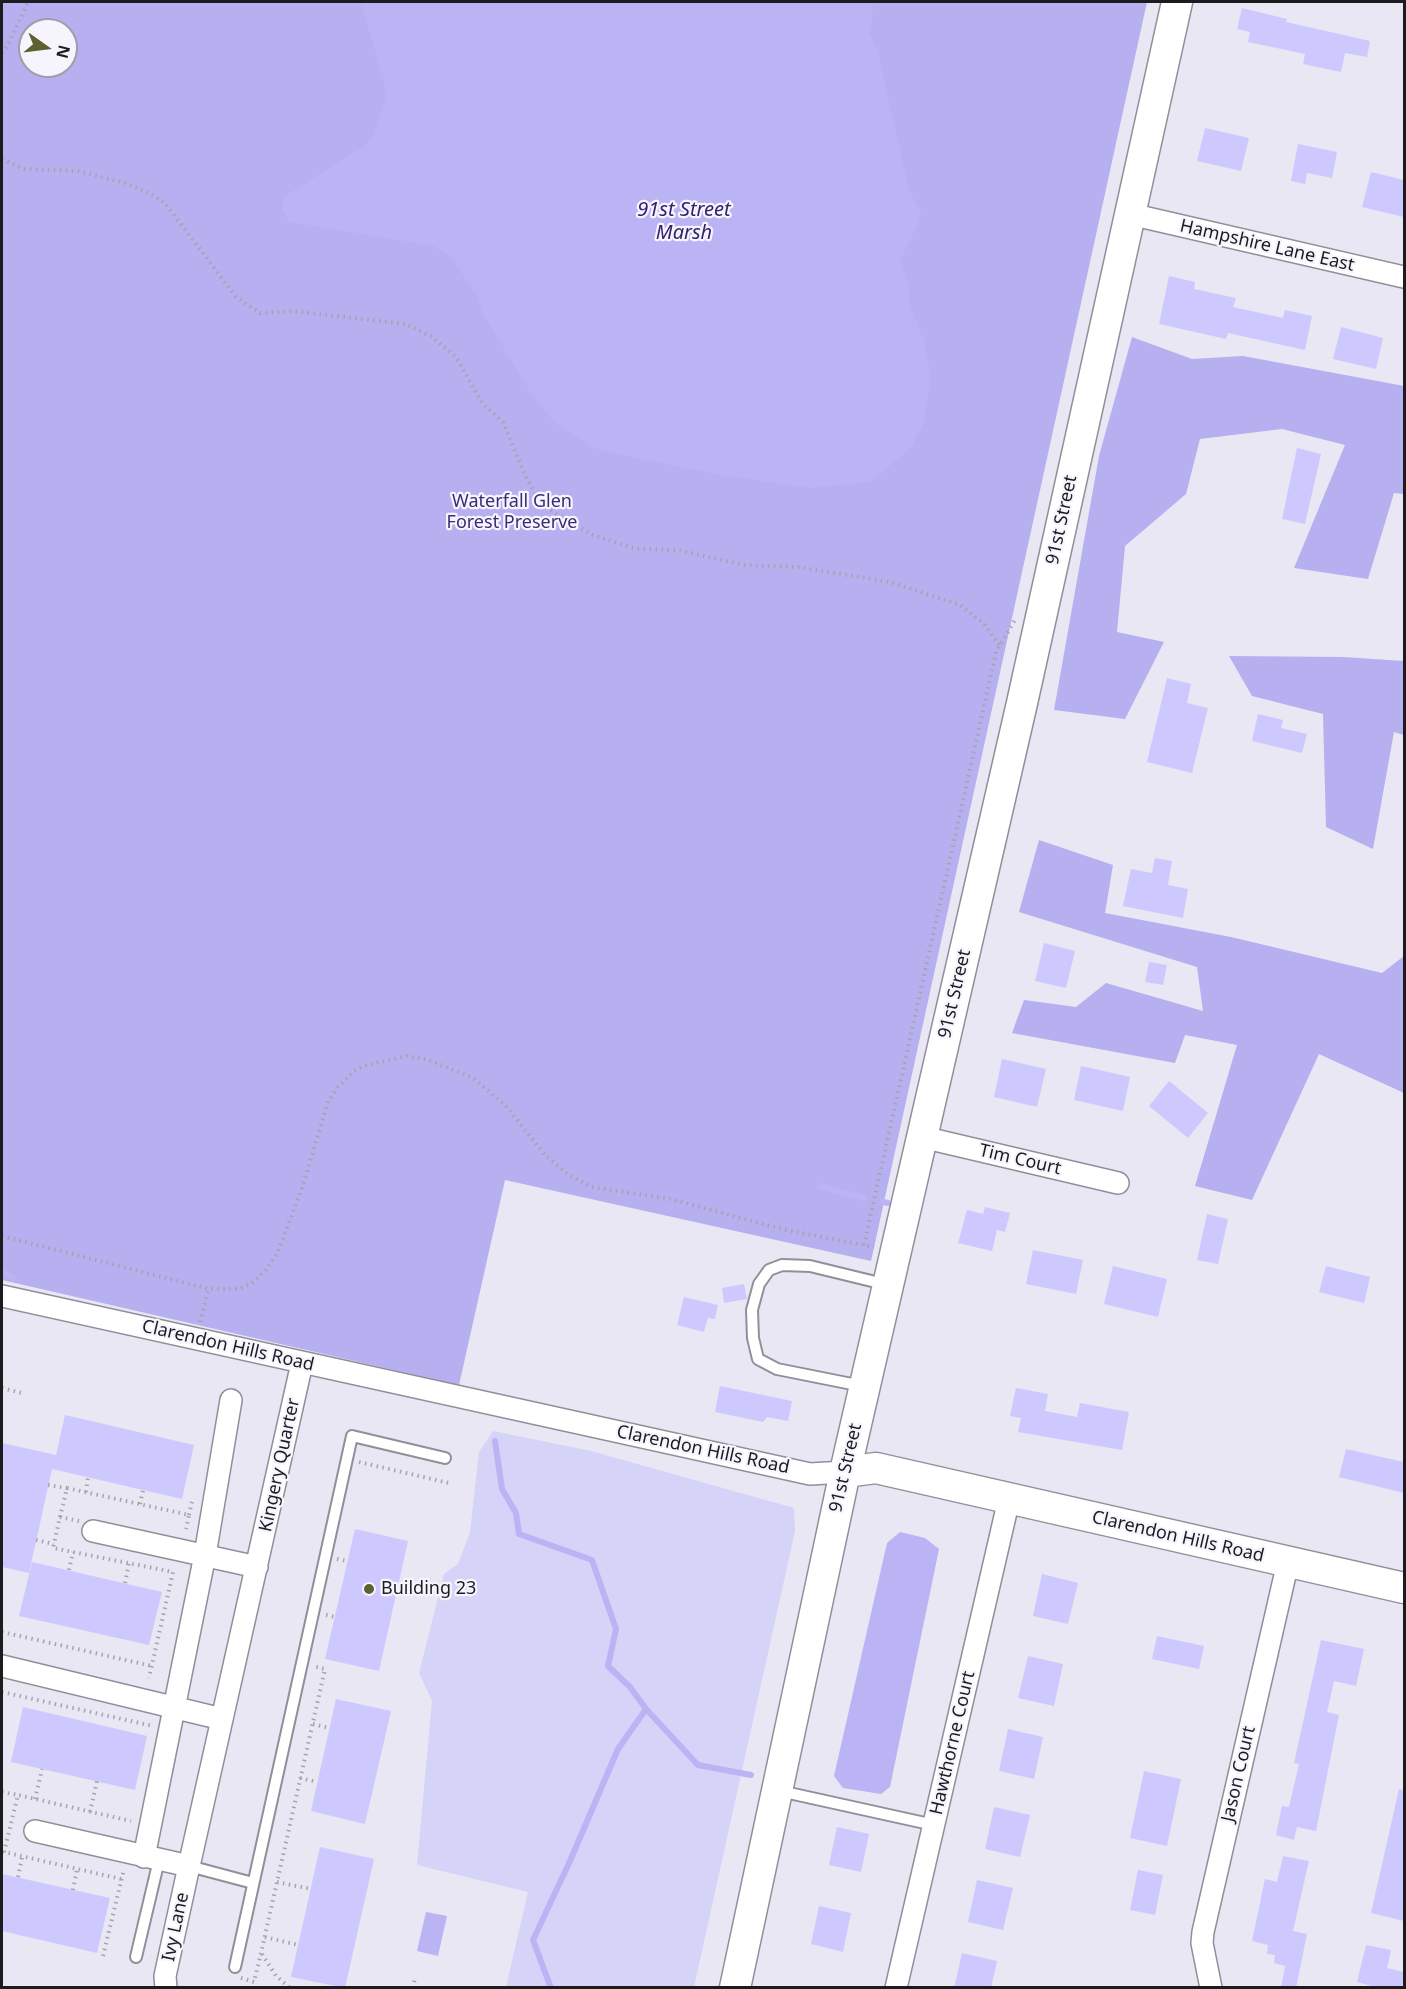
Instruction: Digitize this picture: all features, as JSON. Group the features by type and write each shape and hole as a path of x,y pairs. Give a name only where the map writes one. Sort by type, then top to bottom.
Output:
{"main road":[{"name":"91st Street","path":"735,1988 845,1472 1177,2"},
{"name":"Clarendon Hills Road","path":"845,1472 876,1468 1404,1588"}],"street":[{"name":"Hampshire Lane East","path":"1130,214 1404,277"},
{"name":"Tim Court","path":"922,1137 1118,1183"},
{"name":"Clarendon Hills Road","path":"2,1296 810,1473 845,1472"},
{"name":"Kingery Quarter","path":"189,1866 302,1363"},
{"path":"151,1858 174,1707 231,1400"},
{"name":"Hawthorne Court","path":"896,1988 1009,1498"},
{"path":"87,1526 257,1567"},
{"name":"Jason Court","path":"1211,1988 1202,1942 1203,1932 1288,1562"},
{"path":"2,1666 222,1719"},
{"path":"35,1831 189,1866"},
{"name":"Ivy Lane","path":"166,1988 165,1976 189,1866"}],"lane":[{"path":"865,1387 777,1369 758,1359 753,1338 752,1310 759,1284 769,1270 782,1265 810,1266 888,1285"},
{"path":"235,1967 351,1436 445,1458"},
{"path":"777,1790 934,1825"},
{"path":"136,1958 151,1858"},
{"path":"189,1866 253,1883"}],"path":[{"path":"2,53 28,2"},
{"path":"2,159 24,169 78,171 125,183 151,194 165,203 219,276 231,287 236,297 260,313 292,312 406,324 432,337 448,348 482,403 503,422 525,475 537,497 548,508 593,536 636,549 678,550 744,565 798,567 890,582 960,605 984,624 1000,646"},
{"path":"864,1245 994,664 1000,646 1017,617"},
{"path":"2,1236 209,1289 238,1289 252,1283 277,1254 303,1185 328,1102 353,1072 363,1066 407,1056 429,1060 473,1078 505,1105 546,1156 569,1175 592,1187 670,1198 786,1230 874,1247"},
{"path":"199,1328 209,1289"},
{"path":"2,1388 22,1393"},
{"path":"352,1460 449,1483"},
{"path":"86,1492 88,1477"},
{"path":"48,1485 189,1515 186,1529"},
{"path":"67,1488 53,1548 173,1572 149,1678"},
{"path":"140,1504 143,1490"},
{"path":"60,1517 87,1526"},
{"path":"36,1540 54,1544"},
{"path":"69,1570 73,1552"},
{"path":"125,1583 129,1563"},
{"path":"2,1632 152,1666"},
{"path":"254,1982 324,1669 309,1664"},
{"path":"2,1692 157,1726 154,1737"},
{"path":"312,1724 330,1728"},
{"path":"35,1799 42,1768"},
{"path":"300,1778 317,1782"},
{"path":"90,1812 97,1781"},
{"path":"2,1792 18,1795"},
{"path":"134,1827 135,1821"},
{"path":"18,1877 22,1857"},
{"path":"103,1956 124,1867"},
{"path":"73,1890 77,1869"},
{"path":"277,1882 311,1888"},
{"path":"265,1937 298,1946"},
{"path":"261,1953 276,1976 290,1988"},
{"path":"413,1988 416,1978"}],"shaded area":[{"path":"493,1431 591,1451 794,1508 795,1531 694,1987 506,1987 528,1892 417,1865 432,1701 419,1673 444,1574 458,1564 470,1532 479,1452"}],"green space":[{"name":"Waterfall Glen Forest Preserve","path":"2,2 1147,2 871,1261 505,1180 459,1385 2,1280"},
{"path":"1132,337 1192,359 1243,356 1404,386 1404,494 1394,493 1368,579 1294,568 1345,445 1282,429 1200,439 1186,494 1125,546 1117,632 1164,642 1125,719 1054,710 1099,456"},
{"path":"1229,656 1343,657 1404,661 1404,735 1394,732 1373,849 1326,827 1323,714 1252,696"},
{"path":"1039,840 1113,865 1105,913 1231,937 1382,973 1404,956 1404,1093 1319,1054 1252,1200 1195,1186 1237,1045 1185,1035 1175,1063 1012,1033 1024,1000 1076,1007 1106,983 1203,1011 1197,967 1019,912"}],"water":[{"name":"91st Street Marsh","path":"360,2 872,2 873,14 869,33 877,48 909,190 921,212 918,224 900,260 909,286 909,302 924,341 931,377 924,422 912,446 881,474 868,482 811,488 714,474 599,450 559,426 536,401 484,315 477,296 451,257 434,246 290,222 282,209 285,196 366,145 373,136 386,99 384,79"},
{"path":"900,1532 925,1538 939,1549 890,1787 881,1794 843,1788 834,1776 887,1543"},
{"path":"426,1912 447,1916 438,1956 417,1951"}],"building":[{"path":"1242,8 1287,19 1286,22 1370,41 1367,57 1345,53 1341,72 1303,64 1305,54 1248,42 1250,32 1237,29"},
{"path":"1205,128 1249,138 1241,171 1197,161"},
{"path":"1298,144 1337,152 1332,178 1307,173 1305,184 1291,181"},
{"path":"1371,172 1404,180 1404,217 1362,207"},
{"path":"1169,276 1195,282 1194,289 1236,298 1233,307 1283,318 1285,310 1312,316 1305,350 1228,333 1226,339 1159,324"},
{"path":"1341,327 1383,338 1376,369 1333,359"},
{"path":"1297,448 1321,454 1305,524 1282,519"},
{"path":"1167,678 1191,684 1187,703 1208,708 1192,773 1147,762"},
{"path":"1258,714 1283,720 1281,728 1307,734 1302,753 1252,741"},
{"path":"1155,858 1172,861 1168,885 1188,889 1183,918 1123,906 1131,869 1152,873"},
{"path":"1044,943 1075,951 1066,988 1035,981"},
{"path":"1149,962 1167,965 1163,985 1145,982"},
{"path":"1002,1059 1046,1069 1037,1107 994,1097"},
{"path":"1081,1066 1130,1077 1123,1111 1074,1100"},
{"path":"1169,1081 1208,1113 1188,1138 1149,1106"},
{"path":"985,1207 1010,1213 1005,1232 997,1230 992,1251 958,1243 967,1210 983,1214"},
{"path":"1207,1214 1228,1219 1218,1264 1197,1260"},
{"path":"1033,1250 1083,1260 1076,1294 1026,1284"},
{"path":"1113,1266 1167,1279 1158,1317 1104,1304"},
{"path":"1326,1266 1370,1277 1364,1303 1319,1292"},
{"path":"744,1284 747,1299 724,1303 722,1288"},
{"path":"684,1297 718,1305 715,1319 708,1318 704,1332 677,1325"},
{"path":"720,1386 792,1401 788,1421 767,1417 763,1422 715,1412"},
{"path":"1016,1388 1048,1394 1045,1411 1077,1417 1080,1403 1129,1412 1122,1450 1018,1432 1021,1418 1010,1416"},
{"path":"65,1415 194,1445 182,1499 52,1469 29,1573 2,1567 2,1443 56,1455"},
{"path":"1346,1449 1404,1462 1404,1493 1339,1477"},
{"name":"Building 23","path":"355,1529 408,1541 379,1671 325,1659"},
{"path":"32,1562 162,1592 149,1645 19,1616"},
{"path":"1042,1574 1078,1583 1068,1624 1033,1616"},
{"path":"1157,1636 1204,1646 1199,1669 1152,1659"},
{"path":"1321,1640 1364,1649 1356,1686 1334,1681 1327,1712 1339,1715 1316,1831 1297,1827 1294,1840 1276,1835 1282,1806 1289,1807 1299,1764 1294,1763"},
{"path":"1028,1656 1063,1664 1054,1706 1018,1698"},
{"path":"336,1699 391,1711 365,1824 311,1811"},
{"path":"23,1707 147,1736 135,1790 11,1762"},
{"path":"1008,1729 1043,1737 1034,1779 999,1771"},
{"path":"1144,1771 1181,1779 1167,1846 1130,1838"},
{"path":"1399,1789 1404,1790 1404,1921 1371,1913"},
{"path":"994,1807 1030,1815 1020,1857 985,1849"},
{"path":"837,1827 869,1834 861,1872 829,1865"},
{"path":"320,1847 374,1859 345,1988 291,1977"},
{"path":"1283,1856 1309,1861 1293,1931 1307,1934 1296,1988 1281,1988 1285,1966 1274,1963 1275,1955 1267,1954 1268,1945 1252,1941 1265,1879 1277,1882"},
{"path":"1138,1870 1163,1875 1155,1915 1130,1910"},
{"path":"2,1874 110,1898 97,1953 2,1931"},
{"path":"977,1880 1013,1888 1003,1930 968,1922"},
{"path":"819,1906 851,1913 843,1952 811,1944"},
{"path":"1366,1945 1391,1950 1387,1968 1404,1972 1402,1988 1379,1988 1357,1982"},
{"path":"962,1953 997,1961 991,1988 954,1988"}],"waterway":[{"path":"819,1186 864,1198"},
{"path":"883,1202 888,1203"},
{"path":"2,1271 13,1278"},
{"path":"495,1441 502,1489 516,1513 519,1534 592,1560 616,1629 608,1666 630,1687 646,1709 618,1749 533,1940 551,1988"},
{"path":"646,1709 698,1765 751,1775"}],"place":[{"name":"Building 23","path":"369,1589"}]}
